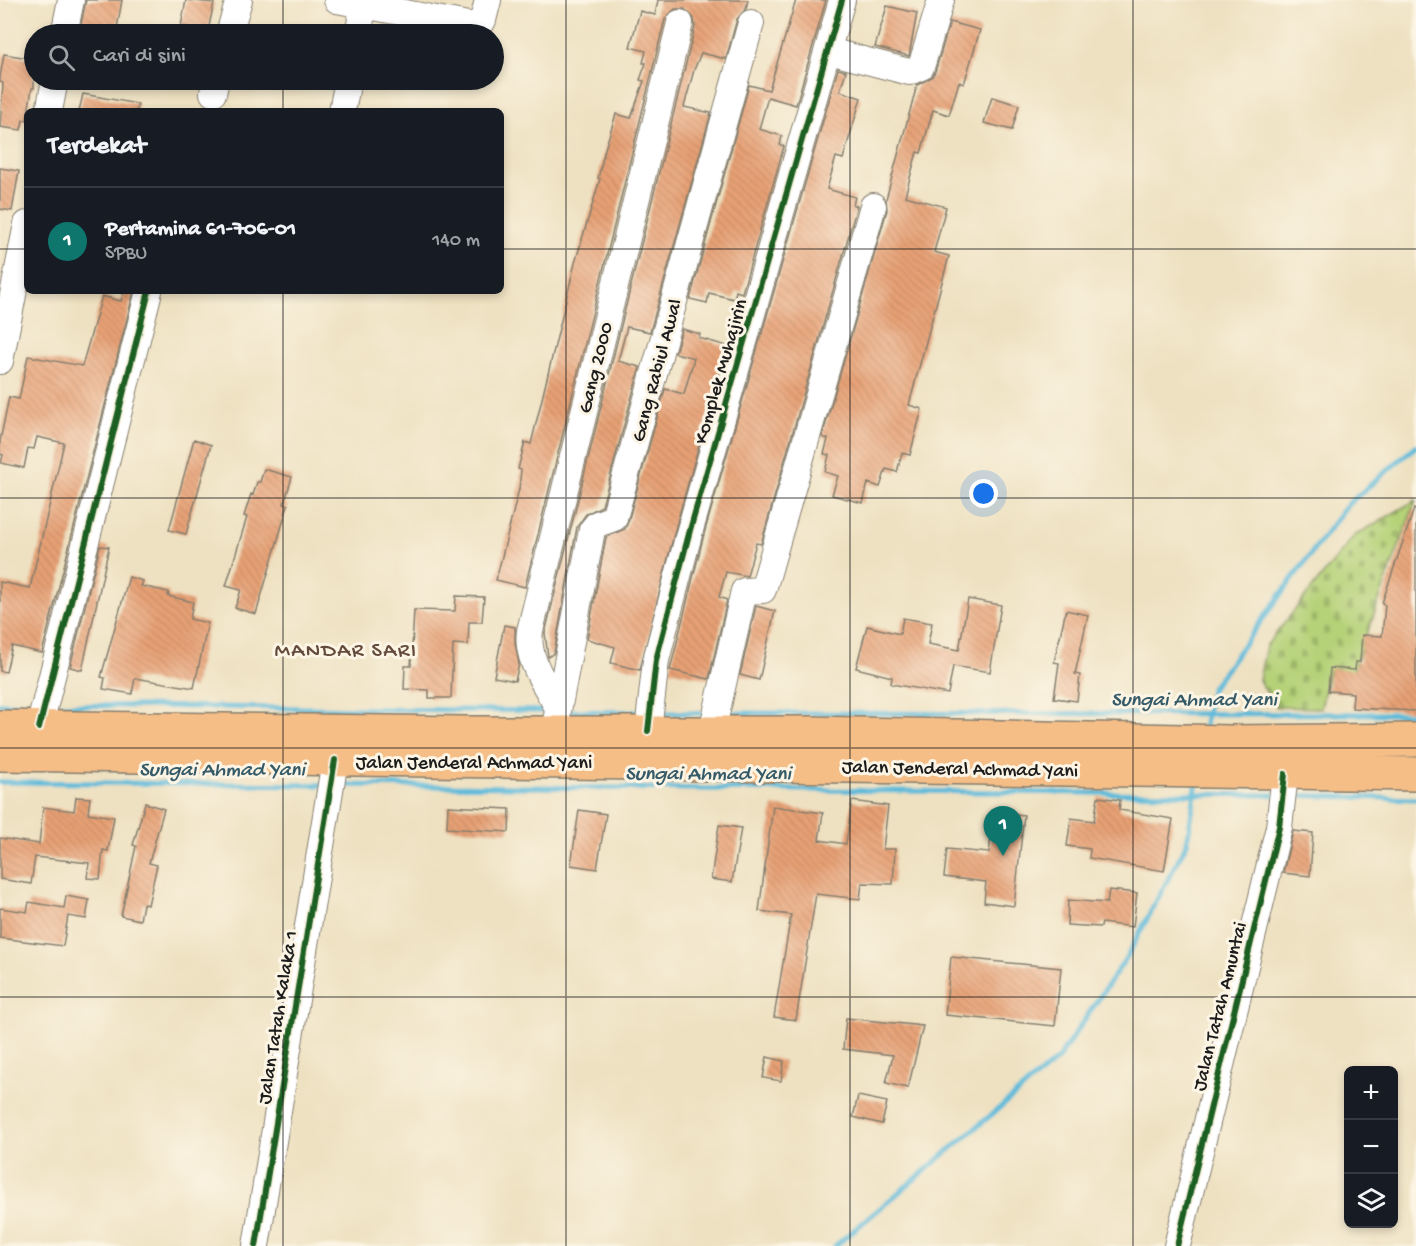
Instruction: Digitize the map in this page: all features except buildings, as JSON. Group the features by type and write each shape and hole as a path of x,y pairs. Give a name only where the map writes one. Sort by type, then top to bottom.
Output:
{"highway":[{"name":"Jalan Jenderal Achmad Yani","path":"0,727 43,712 464,746 1143,772 1225,757 1416,740"},
{"name":"Jalan Jenderal Achmad Yani","path":"0,754 332,777 464,746 556,719 650,718 1146,740 1225,757 1284,788 1416,774"}],"street":[{"path":"66,24 71,0"},
{"path":"232,24 239,0"},
{"path":"337,0 364,2 464,24"},
{"path":"476,24 483,20 488,0"},
{"name":"Komplek Muhajirin","path":"650,718 656,660 690,530 842,0"},
{"path":"829,51 909,72 916,71 921,67 941,0"},
{"path":"360,24 364,2"},
{"name":"Gang 2000","path":"556,719 531,658 528,644 530,631 680,23"},
{"name":"Gang Rabiul Awal","path":"556,719 592,530 597,524 614,518 751,23"},
{"path":"50,108 53,90"},
{"path":"343,108 346,90"},
{"path":"715,720 744,591 763,590 873,206"},
{"path":"0,362 24,239"},
{"path":"43,712 147,294"},
{"name":"Jalan Tatah Kalaka 1","path":"255,1246 332,777"},
{"name":"Jalan Tatah Amuntai","path":"1177,1246 1279,827 1284,788"}],"green space":[{"path":"1416,500 1353,671 1329,671 1321,708 1276,707 1259,680 1266,646 1354,536"}],"waterway":[{"path":"1204,730 1211,689 1347,505 1416,446"},
{"name":"Sungai Ahmad Yani","path":"0,704 37,705"},
{"name":"Sungai Ahmad Yani","path":"53,705 550,711"},
{"name":"Sungai Ahmad Yani","path":"566,711 643,712"},
{"name":"Sungai Ahmad Yani","path":"656,713 709,713"},
{"name":"Sungai Ahmad Yani","path":"725,713 1416,714"},
{"path":"835,1246 1058,1059 1128,955 1187,843 1197,781"},
{"name":"Sungai Ahmad Yani","path":"0,782 322,785"},
{"name":"Sungai Ahmad Yani","path":"338,785 1276,795"},
{"name":"Sungai Ahmad Yani","path":"1289,795 1416,799"}],"cycle path":[{"path":"648,731 656,660 690,530 842,0"},
{"path":"39,728 148,294"},
{"path":"256,1246 335,760"},
{"path":"1177,1246 1279,827 1285,774"}],"place":[{"name":"Pertamina 61-706-01","path":"1003,856"}],"district":[{"name":"MANDAR SARI","path":"346,648"}]}
